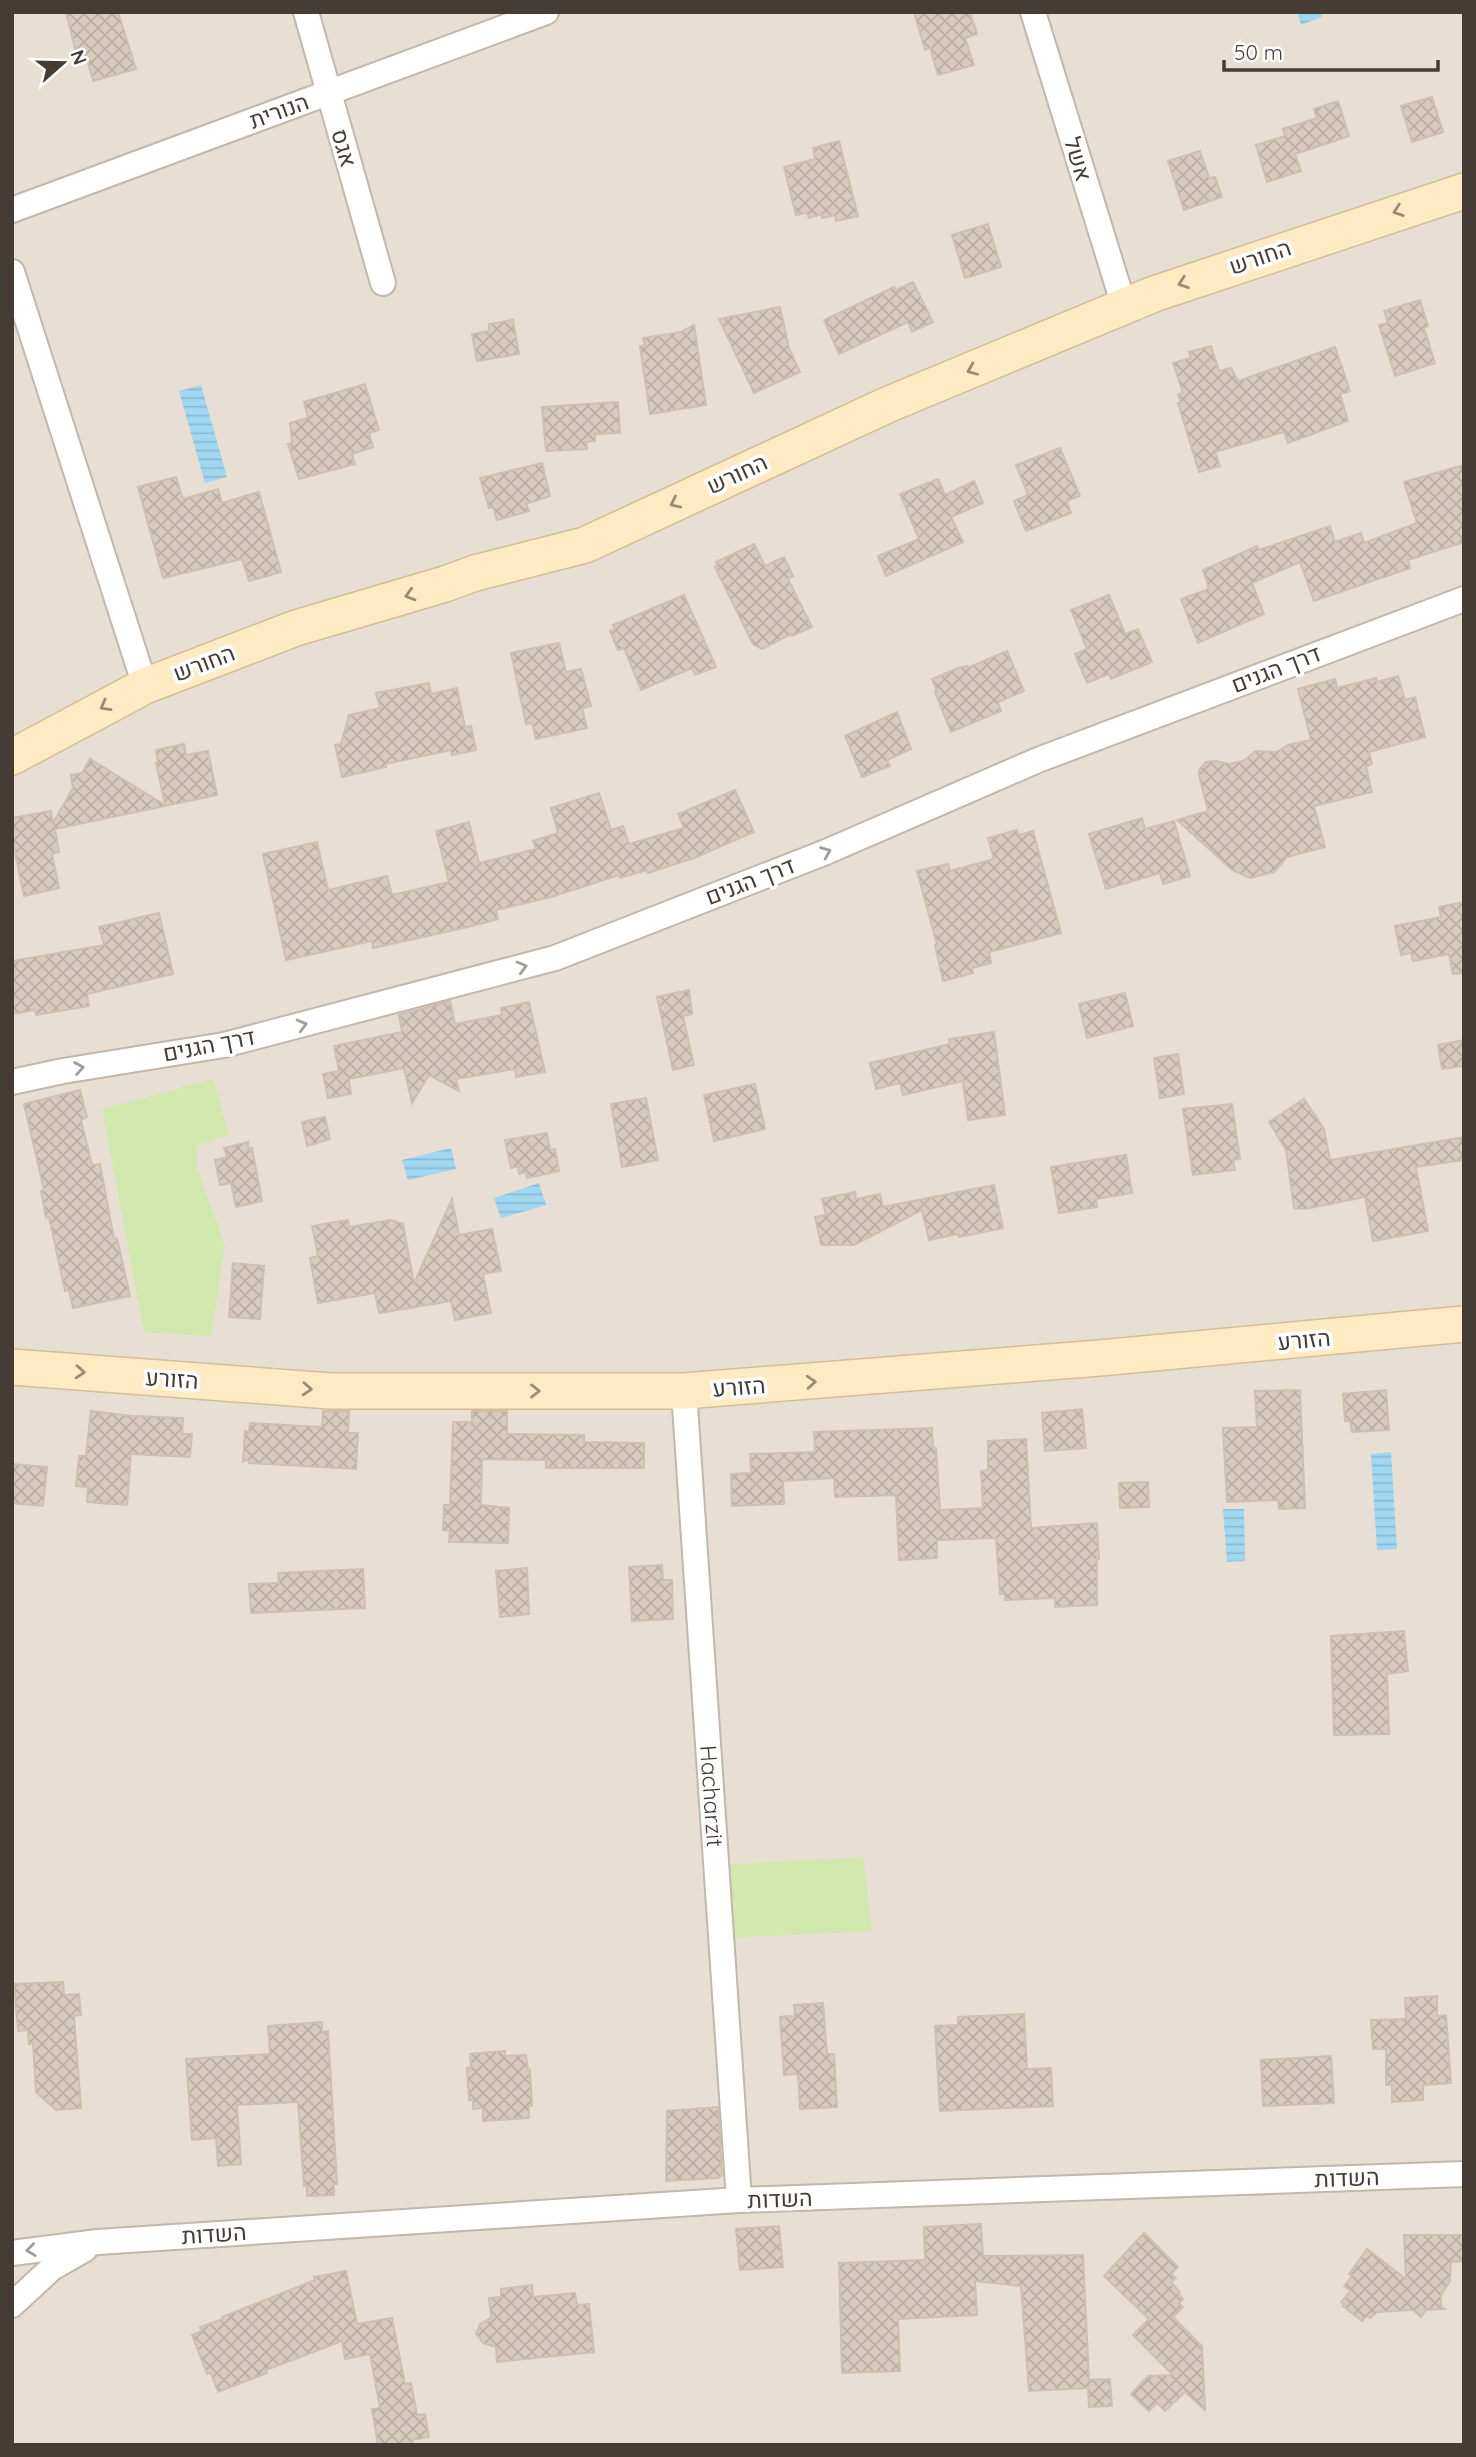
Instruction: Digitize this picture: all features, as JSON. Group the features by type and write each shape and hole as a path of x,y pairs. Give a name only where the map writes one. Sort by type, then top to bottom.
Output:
{"street":[{"name":"אגס","path":"306,12 383,283"},
{"name":"הנורית","path":"12,210 546,12"},
{"name":"אשל","path":"1033,12 1124,306"},
{"name":"החורש","path":"12,757 145,686 296,628 474,573 585,545 887,405 1168,288 1464,191"},
{"path":"12,272 145,686"},
{"name":"דרך הגנים","path":"12,1083 63,1071 224,1045 555,958 825,852 1038,760 1464,599"},
{"name":"הזורע","path":"12,1367 331,1391 684,1391 1073,1361 1464,1324"},
{"name":"Hacharzit","path":"684,1391 739,2200"},
{"name":"השדות","path":"12,2253 98,2242 739,2200 1464,2174"},
{"name":"השדות","path":"12,2305 52,2268 98,2242"}],"shaded area":[{"path":"12,12 1464,12 1464,2445 12,2445"}],"green space":[{"path":"213,1079 229,1135 197,1145 196,1164 225,1246 211,1336 144,1332 102,1109"},
{"path":"863,1857 872,1931 731,1938 724,1865"}],"water":[{"path":"1297,12 1321,12 1322,17 1301,25"},
{"path":"201,385 227,477 205,483 179,391"},
{"path":"451,1148 456,1169 408,1180 402,1160"},
{"path":"539,1183 546,1205 501,1218 494,1198"},
{"path":"1391,1452 1397,1549 1377,1550 1371,1454"},
{"path":"1223,1509 1244,1509 1245,1561 1227,1562"}],"building":[{"path":"66,12 118,12 136,69 93,81 86,54 77,56"},
{"path":"914,12 970,12 977,34 965,38 974,65 938,75 930,48 925,50"},
{"path":"1432,97 1443,132 1412,142 1401,106"},
{"path":"1338,101 1349,136 1295,154 1301,171 1267,182 1256,145 1285,136 1283,129 1317,118 1314,109"},
{"path":"839,141 858,216 836,221 835,215 822,218 822,214 809,218 807,213 796,215 784,167 815,159 813,148"},
{"path":"1200,151 1209,178 1215,177 1222,197 1184,210 1168,161"},
{"path":"988,224 1001,267 965,278 952,235"},
{"path":"913,282 933,322 912,332 908,322 839,354 824,320 894,287 896,290"},
{"path":"1420,300 1428,326 1424,328 1435,363 1395,376 1379,325 1388,323 1384,311"},
{"path":"780,307 789,348 800,372 754,393 719,319"},
{"path":"513,320 519,354 477,361 472,334 489,331 489,324"},
{"path":"694,325 706,405 650,414 640,346 645,345 643,338 681,332"},
{"path":"1211,346 1219,371 1231,368 1238,381 1335,347 1350,391 1340,394 1348,421 1288,443 1284,432 1215,452 1220,466 1199,472 1178,403 1181,403 1178,394 1183,393 1173,363 1191,358 1189,352"},
{"path":"365,384 379,430 369,433 373,447 352,454 355,464 299,479 288,444 292,443 290,423 308,418 304,402"},
{"path":"618,402 620,433 595,434 595,441 586,442 587,449 546,451 542,407"},
{"path":"1060,448 1080,496 1067,501 1071,513 1026,531 1014,501 1028,495 1016,465"},
{"path":"542,463 550,496 526,504 529,511 497,520 493,507 489,508 480,478"},
{"path":"1464,465 1464,542 1408,560 1410,568 1314,601 1300,562 1252,583 1264,614 1198,643 1181,599 1209,589 1203,570 1257,546 1259,550 1330,526 1335,542 1361,533 1364,543 1417,523 1404,482"},
{"path":"176,477 183,499 218,489 222,503 259,492 281,572 249,581 242,559 163,578 138,487"},
{"path":"938,479 945,495 974,481 983,503 951,517 963,542 886,576 878,556 919,539 900,494"},
{"path":"754,544 765,566 784,557 793,576 788,579 812,627 762,649 753,644 715,567 718,565 716,562"},
{"path":"684,595 716,667 695,675 692,668 641,690 624,648 618,650 610,631 615,629 613,625"},
{"path":"1109,595 1125,634 1138,629 1152,662 1111,679 1109,674 1087,683 1075,654 1087,649 1071,610"},
{"path":"559,643 566,672 581,669 591,706 582,708 587,728 536,739 532,723 526,724 511,653"},
{"path":"1007,651 1024,691 998,702 1001,711 951,732 932,679"},
{"path":"1398,676 1405,700 1415,697 1425,737 1369,752 1372,764 1366,767 1372,792 1314,806 1325,847 1287,857 1274,872 1250,878 1232,870 1177,820 1208,811 1199,775 1199,770 1206,762 1229,764 1243,761 1256,751 1277,752 1288,745 1311,740 1298,689 1335,679 1337,688 1376,678 1377,682"},
{"path":"429,683 431,694 457,688 465,727 471,726 476,750 452,755 451,750 342,777 335,745 341,744 349,715 380,708 376,693"},
{"path":"897,712 911,749 887,760 890,766 862,777 845,736"},
{"path":"184,744 186,755 208,751 217,795 55,829 59,852 52,854 59,888 24,896 12,838 12,818 51,811 53,823 73,788 71,775 82,773 90,759 165,805 156,750"},
{"path":"735,790 754,832 694,858 648,873 647,870 620,878 619,875 551,897 496,910 498,919 468,927 373,948 372,941 286,960 263,854 317,842 328,890 387,876 392,895 449,882 436,831 469,822 479,863 536,849 533,841 558,833 551,808 599,793 611,830 623,826 629,844 684,828 678,814"},
{"path":"1142,818 1145,829 1174,821 1190,876 1163,884 1160,873 1106,889 1089,834"},
{"path":"1017,830 1019,835 1033,831 1061,933 989,952 991,963 972,968 973,973 943,981 937,945 917,871 948,864 950,871 994,859 988,838"},
{"path":"1464,902 1464,973 1453,974 1449,954 1413,961 1411,953 1401,955 1395,926 1441,917 1439,907"},
{"path":"159,913 173,974 87,994 89,1006 36,1015 35,1010 12,1014 12,961 104,945 99,927"},
{"path":"689,990 692,1014 683,1016 694,1065 673,1070 657,997"},
{"path":"1125,993 1133,1026 1087,1038 1079,1004"},
{"path":"450,1001 455,1024 502,1015 501,1008 529,1002 545,1072 516,1077 515,1069 456,1079 459,1091 429,1075 412,1103 404,1068 349,1079 351,1094 328,1098 323,1074 339,1071 334,1046 402,1032 399,1015"},
{"path":"994,1032 1005,1115 968,1120 963,1081 903,1095 900,1083 876,1089 870,1063 950,1044 949,1039"},
{"path":"1464,1040 1464,1066 1442,1069 1438,1045"},
{"path":"1178,1054 1184,1094 1160,1098 1154,1058"},
{"path":"755,1084 765,1129 714,1141 704,1095"},
{"path":"80,1090 87,1117 81,1120 92,1165 100,1164 114,1239 117,1238 130,1296 73,1308 69,1290 65,1291 49,1217 46,1218 41,1191 44,1190 24,1104"},
{"path":"646,1098 658,1160 622,1167 611,1104"},
{"path":"1304,1099 1324,1129 1330,1160 1464,1137 1464,1160 1416,1167 1428,1231 1373,1241 1365,1197 1305,1209 1294,1208 1286,1150 1269,1122"},
{"path":"1232,1104 1240,1159 1233,1160 1235,1170 1193,1175 1183,1109"},
{"path":"325,1117 330,1139 307,1146 302,1122"},
{"path":"547,1133 550,1150 555,1149 559,1171 527,1178 526,1172 519,1174 518,1166 511,1168 505,1140"},
{"path":"248,1142 249,1150 252,1148 262,1201 236,1207 231,1183 220,1185 215,1160 227,1157 224,1148"},
{"path":"1126,1155 1132,1193 1096,1199 1097,1207 1059,1213 1051,1167"},
{"path":"994,1185 1003,1228 929,1240 922,1210 854,1245 821,1245 815,1217 826,1215 822,1199 855,1192 856,1199 880,1194 883,1207"},
{"path":"452,1199 459,1235 492,1229 501,1271 483,1274 491,1313 455,1320 451,1301 379,1313 375,1293 318,1303 310,1258 318,1256 312,1226 348,1220 349,1227 391,1220 403,1224 414,1283"},
{"path":"233,1263 264,1266 260,1319 229,1317"},
{"path":"1300,1390 1305,1508 1279,1509 1278,1500 1227,1502 1223,1428 1257,1427 1255,1391"},
{"path":"1386,1390 1389,1430 1352,1432 1350,1421 1345,1421 1343,1394"},
{"path":"1082,1409 1086,1448 1045,1451 1042,1413"},
{"path":"91,1411 183,1418 182,1434 192,1434 190,1457 131,1454 127,1505 87,1502 88,1487 76,1486 79,1456 86,1456"},
{"path":"323,1411 349,1411 348,1433 358,1433 356,1469 243,1461 245,1431 249,1432 250,1423 322,1427"},
{"path":"472,1411 507,1411 507,1434 584,1435 584,1442 644,1443 644,1468 546,1468 546,1460 482,1459 481,1505 509,1508 508,1543 449,1542 450,1531 443,1530 444,1505 450,1505 453,1422 472,1422"},
{"path":"932,1428 940,1510 983,1508 981,1471 988,1470 988,1441 1026,1439 1031,1528 1097,1523 1097,1605 1055,1607 1055,1598 1005,1600 1005,1594 1000,1594 996,1538 937,1540 937,1558 899,1560 896,1495 835,1497 834,1478 783,1481 784,1504 732,1506 731,1474 751,1473 750,1454 815,1452 814,1432"},
{"path":"12,1464 47,1467 43,1506 12,1503"},
{"path":"1148,1482 1149,1507 1120,1508 1119,1483"},
{"path":"662,1565 663,1580 672,1580 673,1619 632,1621 629,1567"},
{"path":"527,1568 529,1614 500,1617 496,1571"},
{"path":"363,1569 365,1608 251,1613 249,1584 279,1583 278,1573"},
{"path":"1404,1631 1408,1671 1387,1674 1389,1734 1334,1735 1331,1636"},
{"path":"63,1982 64,1995 79,1994 81,2015 74,2016 81,2108 56,2110 36,2092 33,2043 29,2044 28,2030 18,2031 14,1984"},
{"path":"1437,1996 1437,2016 1446,2015 1451,2083 1423,2085 1423,2100 1392,2102 1392,2085 1386,2085 1386,2049 1373,2049 1371,2020 1406,2019 1405,1998"},
{"path":"823,2003 827,2054 834,2054 837,2107 800,2109 798,2074 784,2075 780,2017 795,2016 794,2005"},
{"path":"1024,2014 1027,2069 1051,2068 1053,2106 940,2111 935,2026 958,2025 958,2017"},
{"path":"322,2022 322,2032 328,2031 337,2184 334,2184 334,2195 307,2196 298,2102 237,2105 241,2164 218,2166 216,2138 192,2140 186,2059 270,2054 268,2026"},
{"path":"505,2051 505,2056 526,2055 530,2070 532,2106 529,2106 529,2118 483,2121 483,2108 473,2109 473,2100 469,2100 467,2068 471,2067 470,2054"},
{"path":"1331,2056 1334,2103 1263,2106 1261,2060"},
{"path":"718,2107 722,2175 718,2178 666,2181 667,2111"},
{"path":"981,2224 983,2256 1083,2255 1089,2380 1110,2379 1112,2406 1089,2407 1088,2388 1029,2391 1021,2286 975,2281 977,2315 898,2319 900,2371 842,2373 839,2263 925,2260 924,2227"},
{"path":"779,2226 783,2267 740,2270 736,2229"},
{"path":"1144,2233 1178,2267 1171,2274 1176,2278 1171,2282 1180,2292 1178,2294 1183,2299 1179,2303 1183,2307 1173,2317 1202,2346 1205,2410 1185,2392 1165,2411 1157,2403 1149,2411 1131,2394 1148,2376 1173,2375 1133,2335 1149,2319 1104,2276"},
{"path":"1404,2235 1464,2235 1464,2261 1451,2262 1450,2281 1441,2295 1439,2305 1445,2309 1426,2310 1421,2317 1413,2310 1377,2312 1362,2321 1341,2302 1351,2291 1344,2286 1352,2276 1349,2274 1367,2249 1406,2279"},
{"path":"346,2271 357,2324 392,2318 405,2384 411,2383 417,2415 425,2414 429,2437 412,2440 413,2445 378,2445 372,2409 380,2408 370,2354 345,2359 342,2341 218,2392 211,2373 207,2374 192,2335 202,2331 200,2327 315,2280 314,2277"},
{"path":"532,2285 533,2297 575,2293 577,2305 589,2304 594,2352 497,2362 496,2347 483,2343 476,2334 480,2324 491,2318 489,2298 501,2297 501,2289"}]}
